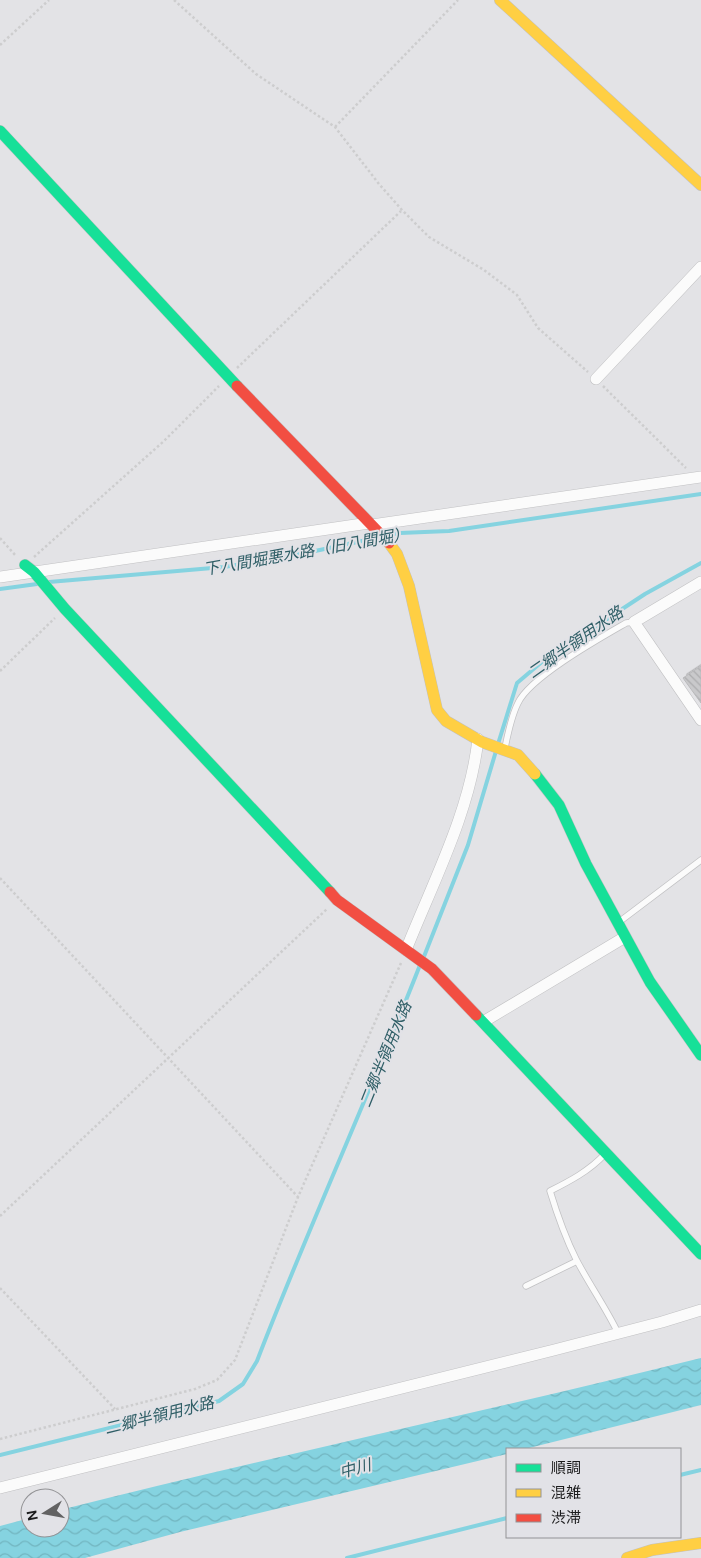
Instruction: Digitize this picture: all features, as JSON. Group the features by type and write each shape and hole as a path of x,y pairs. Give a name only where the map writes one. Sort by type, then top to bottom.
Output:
{"main road":[{"path":"500,0 701,185"},
{"path":"0,131 228,376 392,546 397,554 408,586 437,710 446,721 480,741 518,756 559,805 586,864 650,982 701,1055"},
{"path":"29,568 336,900 432,969 701,1254"},
{"path":"627,1558 701,1543"}],"street":[{"path":"596,379 701,267"},
{"path":"0,576 29,568 372,526 698,478"},
{"path":"701,582 634,622 701,720"},
{"path":"406,950 468,795 480,741"},
{"path":"483,1022 625,937"},
{"path":"0,1488 554,1350 701,1310"}],"lane":[{"path":"504,750 511,720 524,694 580,650 626,622 634,622"},
{"path":"618,923 701,860"},
{"path":"606,1154 594,1166 550,1191 562,1227 577,1261 618,1333"},
{"path":"526,1286 577,1261"}],"path":[{"path":"0,45 49,0"},
{"path":"174,0 256,74 335,127 402,210 429,237 484,270 517,296 538,328 596,379 698,478"},
{"path":"335,127 458,0"},
{"path":"0,538 29,568 164,441 228,376 402,210"},
{"path":"0,670 65,609"},
{"path":"0,878 298,1197"},
{"path":"0,1216 336,900"},
{"path":"0,1439 195,1390 217,1380 235,1360 298,1197 406,950"},
{"path":"0,1288 115,1409"}],"water":[{"name":"中川","path":"701,1358 701,1405 529,1448 506,1448 506,1454 180,1532 85,1558 0,1558 0,1526 20,1521 20,1538 70,1538 70,1508"}],"building":[{"path":"701,666 701,703 683,678"}],"waterway":[{"name":"下八間堀悪水路（旧八間堀）","path":"388,535 449,531 701,494"},
{"name":"下八間堀悪水路（旧八間堀）","path":"49,582 224,567 301,554 376,538"},
{"name":"二郷半領用水路","path":"498,744 517,683 543,661 645,594 701,563"},
{"name":"下八間堀悪水路（旧八間堀）","path":"0,589 37,584"},
{"name":"二郷半領用水路","path":"423,959 468,845 496,751"},
{"name":"二郷半領用水路","path":"0,1455 219,1401 243,1384 257,1361 420,965"},
{"path":"681,1475 701,1470"},
{"path":"347,1558 506,1518"}],"traffic: fast":[{"path":"0,131 237,386"},
{"path":"25,565 34,572 65,609 330,892"},
{"path":"535,774 559,805 586,864 650,982 701,1055"},
{"path":"476,1015 701,1254"}],"traffic: slow":[{"path":"500,0 701,185"},
{"path":"389,543 397,554 409,586 437,710 446,721 482,742 518,755 535,774"},
{"path":"627,1558 652,1550 701,1543"}],"traffic: jam":[{"path":"237,386 389,543"},
{"path":"330,892 337,900 432,969 476,1015"}]}
